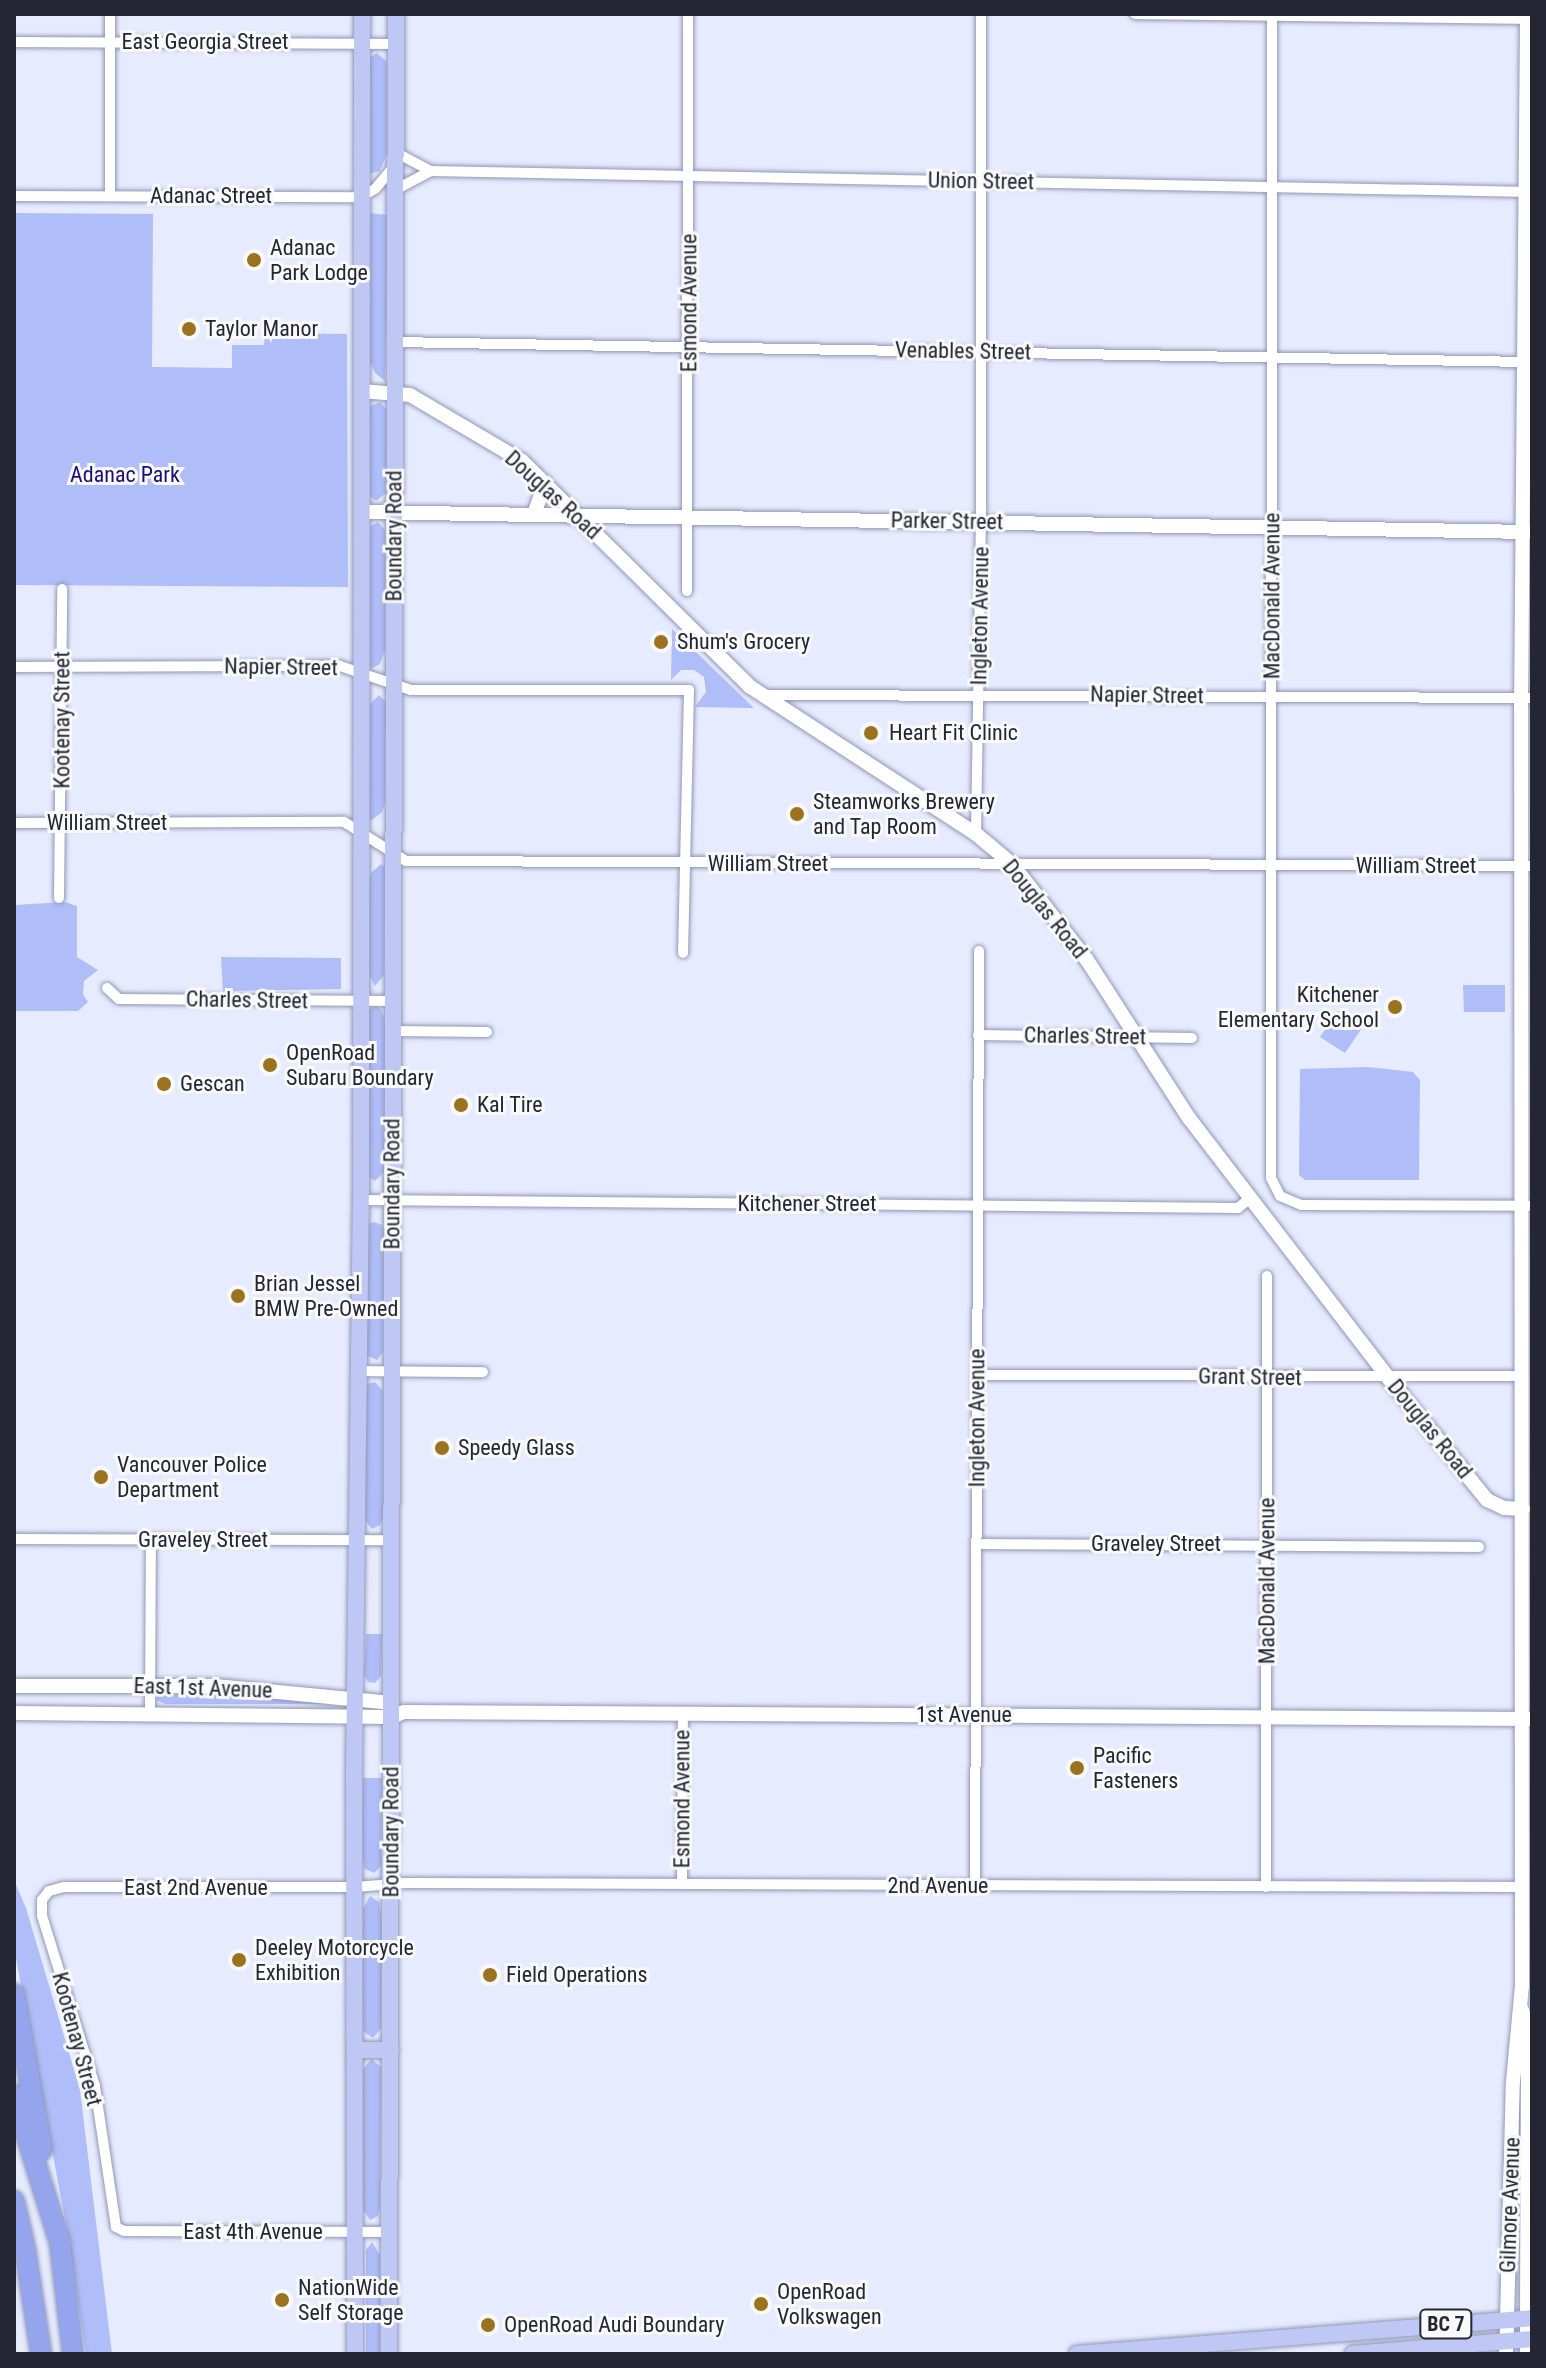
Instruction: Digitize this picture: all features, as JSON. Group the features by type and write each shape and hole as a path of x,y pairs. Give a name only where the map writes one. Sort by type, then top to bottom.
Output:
{"highway":[{"path":"14,1994 60,2243 73,2354"},
{"path":"14,2095 60,2243"},
{"path":"14,2201 25,2249 41,2354"},
{"path":"14,2215 25,2249"}],"main road":[{"name":"Boundary Road","path":"355,2354 362,14"},
{"name":"Boundary Road","path":"389,2354 391,1884 396,1710 391,1540 396,14"},
{"path":"356,2050 391,2050"},
{"name":"BC 7","path":"1077,2354 1529,2318"},
{"name":"BC 7","path":"1353,2354 1529,2344"}],"street":[{"path":"110,14 110,196"},
{"name":"Esmond Avenue","path":"687,591 688,14"},
{"name":"Ingleton Avenue","path":"976,834 981,521 981,14"},
{"path":"1135,14 1529,18"},
{"name":"MacDonald Avenue","path":"1272,15 1271,1178 1280,1196 1301,1205 1527,1207"},
{"name":"Gilmore Avenue","path":"1506,2347 1515,2034 1522,2010 1527,1968 1522,1887 1528,1719 1522,1376 1527,1207 1529,18"},
{"name":"East Georgia Street","path":"14,42 395,44"},
{"path":"361,197 375,189 395,159"},
{"name":"Union Street","path":"395,159 430,171 1530,192"},
{"name":"Union Street","path":"395,190 430,171"},
{"name":"Adanac Street","path":"14,196 361,197"},
{"name":"Venables Street","path":"394,342 1528,362"},
{"name":"Douglas Road","path":"361,391 410,395 522,461 716,656 761,695 976,834 1012,864 1087,960 1189,1118 1389,1379 1487,1500 1504,1508 1523,1509"},
{"path":"534,514 545,483"},
{"name":"Parker Street","path":"362,512 1527,532"},
{"path":"608,547 614,516"},
{"name":"Kootenay Street","path":"59,898 62,589"},
{"name":"Napier Street","path":"14,667 340,666 411,690 689,690 685,864"},
{"name":"Napier Street","path":"761,695 979,693 1527,698"},
{"name":"William Street","path":"14,823 344,822 406,861 1526,866"},
{"path":"683,953 685,864"},
{"name":"Ingleton Avenue","path":"975,1886 979,951"},
{"name":"Charles Street","path":"107,988 119,999 392,1001"},
{"path":"392,1031 487,1032"},
{"name":"Charles Street","path":"978,1035 1192,1038"},
{"name":"Kitchener Street","path":"360,1200 1238,1208 1249,1199"},
{"name":"MacDonald Avenue","path":"1266,1887 1267,1276"},
{"path":"358,1371 483,1372"},
{"name":"Grant Street","path":"978,1375 1389,1379 1522,1376"},
{"name":"Graveley Street","path":"14,1539 391,1540"},
{"path":"150,1713 151,1540"},
{"name":"Graveley Street","path":"977,1544 1479,1547"},
{"name":"East 1st Avenue","path":"14,1686 264,1688 355,1707"},
{"name":"East 1st Avenue","path":"14,1713 355,1707 396,1710"},
{"name":"1st Avenue","path":"396,1710 1528,1719"},
{"name":"Esmond Avenue","path":"682,1884 683,1714"},
{"name":"2nd Avenue","path":"355,1887 391,1884 1522,1887"},
{"name":"East 2nd Avenue","path":"42,1900 49,1891 64,1887 355,1887"},
{"name":"Kootenay Street","path":"42,1900 43,1921 95,2086 112,2219 116,2227"},
{"name":"Gilmore Avenue","path":"1522,2010 1528,2034 1529,2344"},
{"name":"East 4th Avenue","path":"116,2227 124,2231 391,2232"}],"green space":[{"path":"377,53 387,62 387,153 380,171 369,174 369,58"},
{"name":"Adanac Park","path":"14,213 153,214 152,367 232,368 232,345 264,345 265,333 347,334 348,587 14,585"},
{"path":"368,213 388,215 385,381 376,374 368,359"},
{"path":"380,402 387,410 386,493 376,501 366,493 367,408"},
{"path":"378,522 385,530 385,650 380,664 372,668 368,665 367,528"},
{"path":"672,629 753,708 695,707 706,692 704,677 694,670 681,670 671,680"},
{"path":"379,695 386,702 385,802 382,812 372,820 367,819 366,708"},
{"path":"381,864 385,868 384,975 375,986 367,970 366,887 371,873"},
{"path":"65,902 77,906 77,957 98,970 84,981 83,994 88,1002 78,1011 14,1011 14,905"},
{"path":"221,957 341,958 341,989 223,991"},
{"path":"1463,985 1505,985 1505,1012 1464,1012"},
{"path":"376,1006 381,1009 385,1022 384,1172 375,1181 366,1175 369,1010"},
{"path":"1338,1011 1362,1028 1345,1053 1320,1037"},
{"path":"1368,1067 1413,1072 1420,1080 1419,1180 1305,1180 1299,1175 1300,1069"},
{"path":"374,1222 382,1225 384,1232 383,1352 377,1360 365,1355 368,1224"},
{"path":"375,1382 383,1391 383,1516 380,1525 372,1529 364,1519 365,1390 367,1384"},
{"path":"366,1634 382,1634 381,1676 375,1683 368,1682 364,1675"},
{"path":"244,1694 336,1704 166,1704 156,1700 158,1695"},
{"path":"363,1778 382,1778 381,1866 374,1873 365,1869 362,1855"},
{"path":"14,1880 26,1908 80,2090 112,2354 86,2354 68,2235 14,1948"},
{"path":"370,1896 379,1902 382,1920 381,2028 373,2038 364,2032 362,2024 363,1909"},
{"path":"371,2059 381,2067 380,2207 378,2216 370,2220 361,2207 362,2071"},
{"path":"372,2242 380,2255 380,2354 366,2354 366,2250"}],"place":[{"name":"Adanac Park Lodge","path":"254,260"},
{"name":"Taylor Manor","path":"189,329"},
{"name":"Shum's Grocery","path":"661,642"},
{"name":"Heart Fit Clinic","path":"871,733"},
{"name":"Steamworks Brewery and Tap Room","path":"797,814"},
{"name":"Kitchener Elementary School","path":"1395,1007"},
{"name":"OpenRoad Subaru Boundary","path":"270,1065"},
{"name":"Gescan","path":"164,1084"},
{"name":"Kal Tire","path":"461,1105"},
{"name":"Brian Jessel BMW Pre-Owned","path":"238,1296"},
{"name":"Speedy Glass","path":"442,1448"},
{"name":"Vancouver Police Department","path":"101,1477"},
{"name":"Pacific Fasteners","path":"1077,1768"},
{"name":"Deeley Motorcycle Exhibition","path":"239,1960"},
{"name":"Field Operations","path":"490,1975"},
{"name":"NationWide Self Storage","path":"282,2300"},
{"name":"OpenRoad Volkswagen","path":"761,2304"},
{"name":"OpenRoad Audi Boundary","path":"488,2325"}]}
